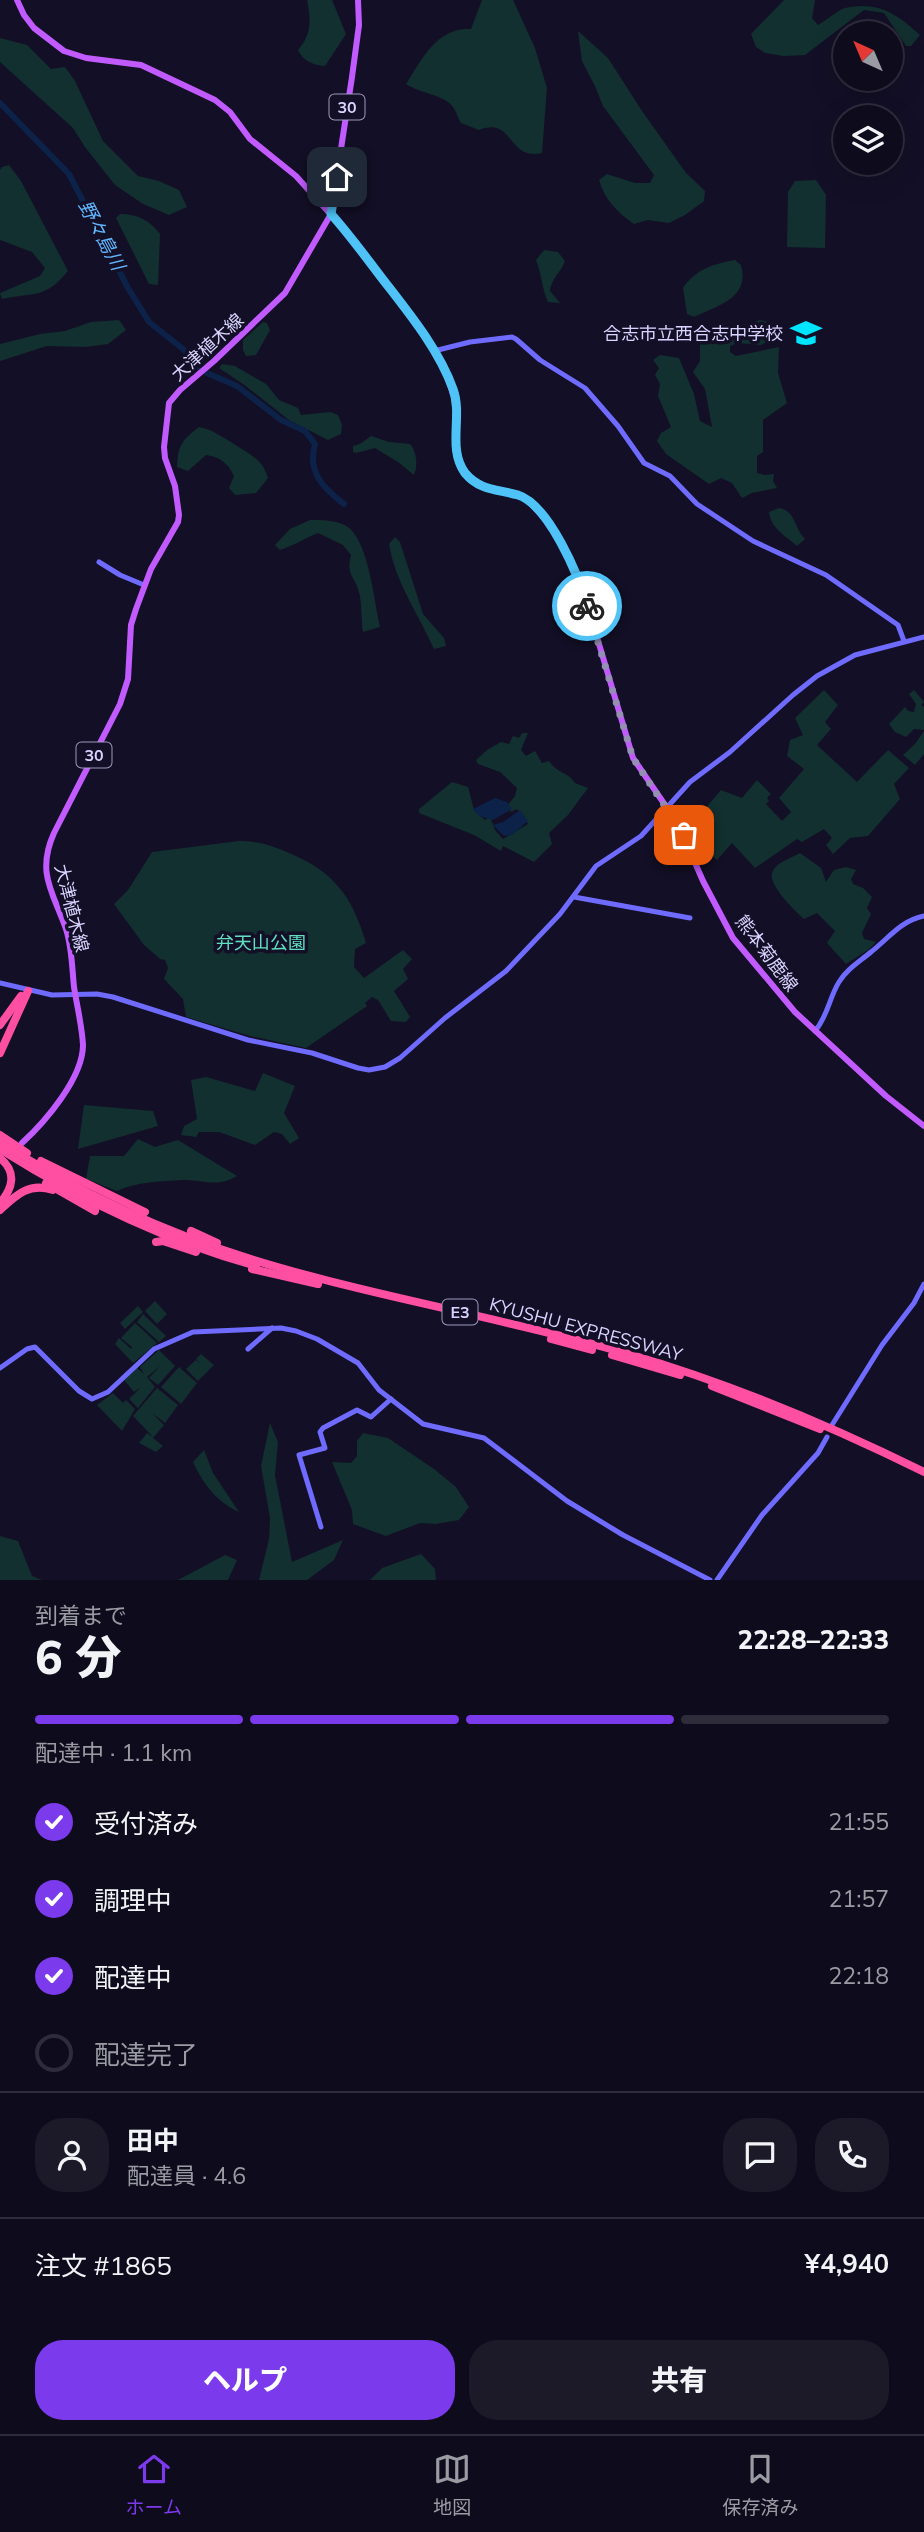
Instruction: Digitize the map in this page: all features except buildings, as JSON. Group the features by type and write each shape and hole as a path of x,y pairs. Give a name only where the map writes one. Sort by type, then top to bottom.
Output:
{"highway":[{"path":"0,1025 26,990"},
{"path":"0,1053 26,990"},
{"path":"1,1137 48,1165 145,1212"},
{"name":"KYUSHU EXPRESSWAY","path":"1,1137 54,1175 129,1212 195,1240 289,1270 566,1337 657,1362 785,1408 924,1472"},
{"name":"KYUSHU EXPRESSWAY","path":"0,1149 75,1193 150,1228 238,1261 324,1285 546,1337 683,1376 826,1432 924,1478"},
{"path":"0,1157 95,1211"},
{"path":"0,1157 10,1169 12,1182 0,1203"},
{"path":"0,1210 20,1192 29,1188 45,1187 65,1194"},
{"path":"191,1231 228,1248 289,1270"},
{"path":"156,1242 163,1241 231,1264 324,1285"}],"main road":[{"name":"熊本菊鹿線","path":"18,0 24,15 34,28 64,51 86,58 141,65 215,100 237,119 250,139 296,176 331,214 397,298 434,351 455,395 456,448 459,462 468,475 481,486 528,500 561,543 585,597 633,758 684,835 694,861 733,938 795,1012 886,1096 924,1126"},
{"name":"大津植木線","path":"22,1143 48,1116 78,1071 83,1046 68,938 48,884 46,855 54,833 123,697 128,679 131,625 144,585 178,523 175,486 164,447 169,403 285,293 331,214 359,25 358,0"}],"street":[{"path":"434,351 470,342 512,337 516,339 541,360 585,388 618,426 644,463 670,476 697,504 753,541 826,575 898,625 904,641"},
{"path":"99,562 144,585"},
{"path":"0,983 52,995 97,994 113,997 248,1040 312,1053 358,1068 378,1069 400,1058 445,1017 506,971 574,897 596,866 641,836 690,782 730,752 767,716 817,676 855,655 924,637"},
{"path":"574,897 690,918"},
{"path":"815,1031 825,1018 834,990 846,973 894,930 924,916"},
{"path":"832,1425 873,1359 909,1311 924,1284"},
{"path":"248,1349 272,1328"},
{"path":"0,1368 27,1349 35,1347 79,1391 92,1399 108,1392 154,1349 193,1332 281,1328 317,1339 358,1363 379,1390 423,1424 486,1440 567,1501 623,1535 710,1580"},
{"path":"321,1527 299,1455 325,1448 320,1432 323,1429 357,1410 371,1417 391,1399"},
{"path":"717,1580 762,1516 818,1453 827,1437"}],"green space":[{"path":"307,0 332,0 346,34 325,66 309,62 298,50 306,38 309,26"},
{"path":"482,0 513,0 535,48 547,88 542,153 522,151 499,129 490,127 479,130 461,123 449,103 406,84 425,55 440,39 449,33 471,29"},
{"path":"784,0 815,0 812,18 818,25 842,9 865,6 885,10 902,20 920,35 911,46 906,46 903,42 903,21 889,21 884,13 864,10 850,21 833,21 833,34 805,55 765,53 756,47 751,34"},
{"path":"578,31 608,58 686,173 705,191 704,201 685,215 669,223 648,220 634,224 608,200 599,180 607,174 635,183 650,183 654,175 603,106 582,61"},
{"path":"0,38 27,45 51,69 65,67 75,81 103,141 138,176 179,190 187,207 169,215 143,204 115,185 73,128 0,62"},
{"path":"9,165 21,181 68,271 53,286 39,293 2,299 0,293 40,276 45,268 32,252 0,240 0,170"},
{"path":"816,180 826,195 825,248 787,247 788,192 795,181"},
{"path":"120,214 143,219 160,234 158,285 149,284 116,218"},
{"path":"544,250 558,252 565,261 550,291 560,303 548,302 544,292 536,260"},
{"path":"735,260 741,265 743,276 737,293 722,304 694,317 687,314 683,288 688,282 706,268"},
{"path":"119,320 126,330 108,344 86,347 47,346 0,361 0,344 65,331 91,322"},
{"path":"760,320 776,324 775,337 761,345 738,343 730,346 730,352 736,356 779,347 778,373 787,403 763,420 763,452 757,456 757,473 774,474 773,481 777,488 742,498 732,483 721,478 709,484 666,454 657,441 661,433 671,427 658,396 660,384 655,375 659,368 653,360 660,355 679,358 694,394 700,421 712,427 705,389 693,372 700,361 700,341 710,335"},
{"path":"263,322 267,323 270,330 256,355 246,356 243,340"},
{"path":"222,364 235,366 266,384 279,400 298,408 301,415 330,412 338,415 342,425 341,434 328,440 289,420 219,368"},
{"path":"199,427 221,436 259,461 268,478 256,493 235,495 229,488 234,476 232,471 215,457 206,455 188,471 177,467 182,444"},
{"path":"371,436 389,442 410,444 416,459 414,475 375,448 353,452 353,446"},
{"path":"779,508 792,516 805,539 797,546 779,531 770,518 769,512"},
{"path":"310,520 340,523 355,535 366,559 380,627 363,632 360,596 350,571 351,555 343,545 318,533 280,550 275,545 290,529"},
{"path":"395,537 400,542 423,614 444,638 446,646 434,649 402,585 389,544"},
{"path":"824,690 838,705 825,722 831,729 817,745 857,782 888,750 909,768 894,784 900,799 868,836 850,838 833,854 826,845 832,838 824,829 802,842 797,839 755,868 732,843 717,860 688,835 687,830 721,790 742,798 757,780 771,794 766,804 782,821 791,812 779,798 804,769 787,756 790,740 803,735 795,718"},
{"path":"914,690 924,702 921,705 924,707 924,730 914,729 906,737 895,732 889,724 905,707 914,712 916,704 909,694"},
{"path":"924,731 924,754 915,765 903,755"},
{"path":"522,733 528,733 521,750 526,756 535,751 542,763 549,761 575,783 588,788 568,815 549,833 552,844 534,862 503,846 501,851 474,835 419,813 419,809 452,782 468,787 474,810 485,820 489,817 491,819 495,830 503,839 528,824 517,809 511,812 507,806 515,796 517,788 500,772 478,764 476,760 487,750 501,742 509,744 513,736 519,738"},
{"name":"弁天山公園","path":"239,841 264,844 287,852 329,876 347,898 366,943 355,949 354,967 364,978 403,950 412,959 403,969 408,979 394,991 410,1017 406,1022 391,1021 378,1000 372,997 365,1003 367,1006 306,1048 250,1036 186,1017 183,999 164,979 168,968 165,960 144,945 114,904 128,890 152,852"},
{"path":"800,853 821,868 826,882 834,870 846,867 856,870 851,879 853,884 863,888 872,897 867,908 871,914 862,933 864,939 876,942 846,964 827,943 835,931 817,913 804,919 774,884 774,869"},
{"path":"263,1073 295,1086 284,1113 299,1138 290,1144 282,1134 274,1132 255,1145 219,1132 199,1132 196,1137 181,1135 184,1126 197,1119 191,1080 206,1077 255,1091"},
{"path":"84,1105 153,1111 158,1126 78,1149"},
{"path":"138,1139 155,1147 178,1140 237,1176 217,1183 183,1180 149,1182 117,1191 86,1179 90,1156 124,1156"},
{"path":"155,1301 167,1314 157,1324 145,1311"},
{"path":"138,1306 143,1312 125,1329 120,1323"},
{"path":"143,1314 166,1336 159,1342 137,1322"},
{"path":"135,1323 157,1343 133,1363 115,1344 119,1338 131,1349 121,1338"},
{"path":"159,1350 175,1366 158,1385 149,1378 160,1366 147,1377 155,1387 138,1408 129,1399 141,1387 134,1392 124,1380 137,1368 144,1374 140,1367"},
{"path":"201,1354 214,1365 198,1381 186,1369 196,1360 202,1365 196,1359"},
{"path":"179,1367 197,1383 181,1404 161,1387"},
{"path":"157,1388 178,1405 165,1423 152,1413 164,1425 153,1438 163,1446 156,1452 139,1443 147,1433 153,1437 133,1416"},
{"path":"113,1393 123,1403 126,1400 135,1409 122,1431 97,1405"},
{"path":"270,1423 278,1442 275,1475 292,1562 343,1540 334,1560 307,1580 259,1580 269,1539 270,1518 261,1466"},
{"path":"363,1433 388,1438 456,1487 469,1507 459,1520 436,1524 420,1523 386,1536 353,1524 352,1510 332,1462 351,1463 357,1456 357,1441"},
{"path":"204,1450 213,1473 239,1512 217,1497 197,1470 193,1462"},
{"path":"0,1536 18,1541 32,1576 42,1580 0,1580"},
{"path":"421,1554 435,1569 436,1580 370,1580 382,1568"},
{"path":"225,1555 237,1560 228,1580 178,1580"}],"water":[{"path":"495,798 507,802 512,809 493,820 479,816 473,809"},
{"path":"520,810 528,821 512,835 504,836 493,825 503,822"}],"waterway":[{"name":"野々島川","path":"0,103 69,174 128,288 149,322 183,349 200,368"},
{"name":"野々島川","path":"207,373 237,386 281,420 305,431 315,444 315,471 329,492 344,504"}],"way so far":[{"path":"587,606 633,758 684,835"}],"place":[{"name":"合志市立西合志中学校","path":"806,333"}],"route":[{"path":"337,177 331,214 424,334 447,375 455,395 456,448 464,471 473,481 487,489 518,495 530,502 561,543 575,570 587,606"}]}
